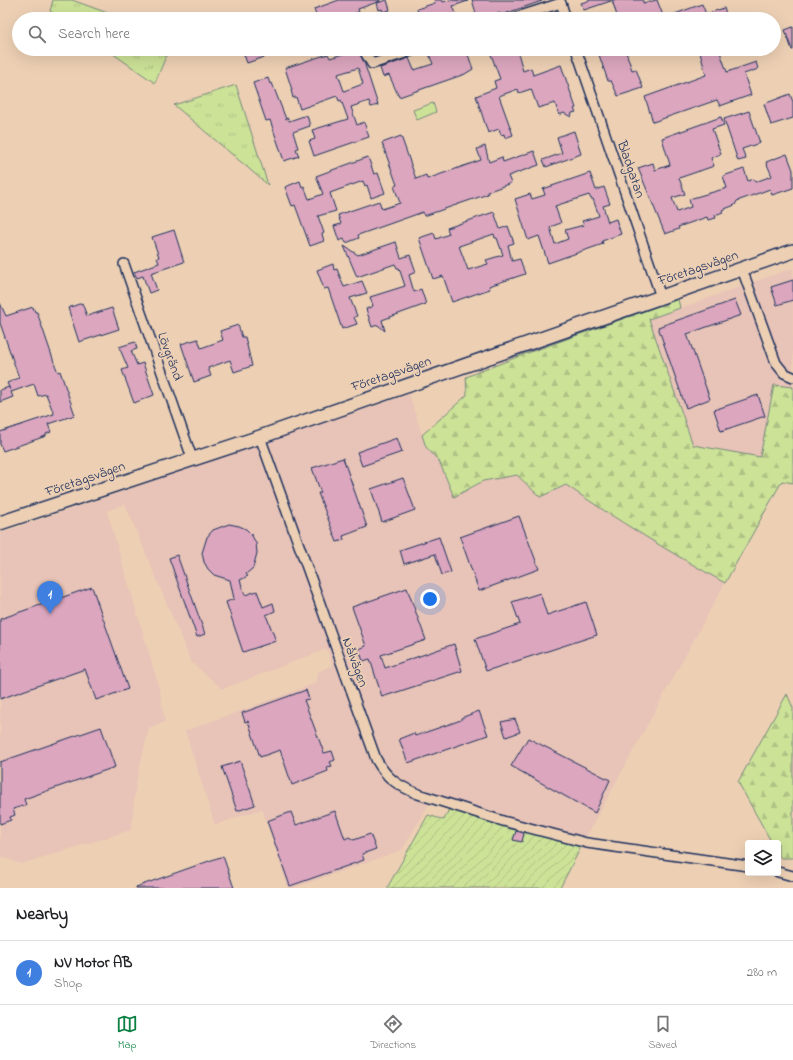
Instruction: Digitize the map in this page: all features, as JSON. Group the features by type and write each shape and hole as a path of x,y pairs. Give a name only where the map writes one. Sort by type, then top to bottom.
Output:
{"street":[{"path":"534,12 561,4 564,12"},
{"path":"367,56 372,64 396,56"},
{"name":"Bladgatan","path":"578,56 661,297"},
{"name":"Företagsvägen","path":"0,523 192,458 260,437 793,250"},
{"name":"Lövgränd","path":"124,264 192,458"},
{"path":"742,269 776,363 784,373 793,377"},
{"name":"Nålvägen","path":"260,437 373,752 384,774 399,786 418,794 503,821 587,844 745,866"},
{"path":"781,873 793,876"}],"shaded area":[{"path":"793,268 793,387 774,386 760,457 693,445 649,319"},
{"path":"409,394 426,447 439,461 454,497 483,481 517,475 540,497 566,485 608,514 725,583 585,839 435,794 402,850 294,888 288,888 262,809 215,825 185,731 316,683 318,672 332,665 327,649 222,689 191,662 125,504 107,511 159,687 165,722 149,728 136,783 131,830 21,864 0,856 0,533"}],"green space":[{"path":"53,0 72,0 105,12 52,12 50,11"},
{"path":"116,56 166,56 155,83"},
{"path":"236,85 268,185 174,105"},
{"path":"433,103 436,112 417,120 413,110"},
{"path":"678,299 680,308 649,319 693,445 760,457 774,385 793,387 793,483 782,481 725,583 644,536 566,485 540,497 517,475 483,481 454,497 439,461 426,447 422,435 467,395 466,377 522,355"},
{"path":"787,694 793,708 793,858 781,858 781,840 770,840 738,782"},
{"path":"449,809 581,847 560,888 387,888 428,815 444,820"}],"building":[{"path":"339,0 380,0 358,9 359,12 315,12 314,9"},
{"path":"387,0 390,10 383,12 382,9 379,10 377,3"},
{"path":"434,0 442,0 443,2 449,0 468,1 453,6 455,12 418,12 417,9 435,3"},
{"path":"472,0 542,0 510,12 476,12"},
{"path":"591,0 611,1 584,10 581,3"},
{"path":"612,0 643,0 643,3 657,0 662,12 616,12"},
{"path":"702,4 705,12 680,12"},
{"path":"724,8 725,12 712,12"},
{"path":"793,27 793,50 792,50 785,30"},
{"path":"244,56 267,56 247,63"},
{"path":"322,56 329,56 330,58 336,56 361,56 378,105 371,107 369,101 351,107 357,125 364,122 369,137 314,156 309,141 315,139 312,130 348,119 341,100 339,101 337,96 300,109 296,97 293,98 285,68","holes":["358,68 363,84 344,91 338,74"]},
{"path":"430,56 468,56 473,69 465,74 399,97 389,75 383,77 380,68 409,58 414,70 433,64"},
{"path":"492,56 519,56 523,71 531,68 533,75 561,65 576,108 574,109 576,112 572,113 571,117 564,113 559,115 555,103 538,108 531,89 519,93 518,89 499,96 513,135 505,138 504,134 501,135 499,129 488,133 476,96 496,88 494,81 500,79"},
{"path":"599,56 627,56 632,70 636,69 643,88 618,96 611,81 608,81"},
{"path":"701,56 721,56 727,72 756,62 758,69 744,74 751,95 720,106 717,100 653,122 645,97 706,75"},
{"path":"268,78 270,84 272,83 286,119 288,118 289,121 307,115 310,126 293,132 298,148 296,149 299,156 284,161 270,120 266,121 253,83"},
{"path":"790,94 793,102 793,118 771,125 764,104"},
{"path":"749,111 760,143 742,149 746,159 738,161 724,119"},
{"path":"721,117 724,125 712,129 721,154 711,158 714,166 679,178 685,194 672,198 677,212 691,207 689,199 727,188 723,176 744,169 748,181 754,179 755,182 772,176 766,162 787,154 793,170 793,188 772,195 770,189 737,201 735,205 722,210 723,212 715,215 716,218 708,220 707,217 678,227 679,229 665,234 638,168 653,163 655,170 670,165 662,138"},
{"path":"574,131 581,154 546,167 543,160 562,153 557,137"},
{"path":"401,136 416,179 426,175 427,179 481,160 477,149 485,146 489,162 502,157 503,162 534,151 539,165 508,176 511,183 487,192 488,194 424,216 423,212 358,235 359,238 346,243 344,239 339,241 334,226 341,224 338,215 379,201 382,209 400,203 394,186 397,185 382,143"},
{"path":"368,157 374,174 378,173 385,193 371,198 367,185 365,186 363,181 330,193 336,211 318,216 324,233 322,234 324,241 310,246 295,205 292,206 285,187 300,181 302,187 304,186 309,199 323,194 316,176"},
{"path":"590,173 596,190 604,187 610,204 603,206 608,222 616,219 621,234 602,241 603,244 548,263 539,236 528,240 515,199 530,194 532,199 545,195 543,189","holes":["589,195 591,199 593,199 599,216 582,221 584,225 565,230 568,239 555,244 550,227 561,223 555,206"]},
{"path":"494,212 500,229 508,226 514,243 508,245 512,261 520,259 525,274 489,286 490,289 452,302 443,276 433,279 419,238 434,233 436,239 449,234 447,228","holes":["494,234 495,238 497,238 503,255 486,260 488,264 468,270 459,246"]},
{"path":"174,230 184,262 151,273 157,290 149,293 143,276 137,278 134,272 159,263 157,258 159,257 152,237"},
{"path":"396,242 401,258 410,255 416,272 409,275 414,292 421,289 426,304 382,320 385,331 378,325 372,327 366,309 373,306 370,297 405,286 399,268 397,268 395,264 357,277 344,246 358,255"},
{"path":"333,264 334,270 337,269 344,287 362,281 367,293 350,298 357,316 354,317 357,324 342,329 328,288 324,289 317,270"},
{"path":"793,280 793,300 777,305 771,287"},
{"path":"735,300 741,315 687,334 710,399 686,408 658,327"},
{"path":"0,303 6,316 33,307 35,312 37,312 55,365 58,372 60,371 75,415 48,424 51,432 46,434 46,436 3,451 0,444 0,432 54,414 46,394 38,396 34,384 11,392 7,383 19,378 0,323"},
{"path":"82,303 87,316 112,308 119,329 79,342 68,308"},
{"path":"238,325 242,337 245,337 252,366 234,372 230,360 208,368 211,376 194,382 181,344 198,339 201,348 223,340 220,331"},
{"path":"135,342 137,349 131,351 137,365 143,363 154,395 134,403 122,370 128,368 119,347"},
{"path":"9,387 13,397 0,402 0,390"},
{"path":"758,395 765,416 721,431 714,410"},
{"path":"397,438 402,452 362,466 357,452"},
{"path":"343,458 367,527 343,536 344,540 337,542 318,493 321,493 312,468"},
{"path":"403,478 415,510 382,522 371,489"},
{"path":"519,516 539,569 479,591 460,537"},
{"path":"229,524 246,529 256,543 257,553 253,568 246,574 248,576 240,580 245,595 257,591 263,607 273,603 275,611 266,615 276,641 243,652 226,602 234,599 230,580 214,575 204,562 202,553 207,537 213,530"},
{"path":"439,537 451,572 442,575 435,554 404,564 400,550"},
{"path":"177,555 205,634 197,637 169,558"},
{"path":"92,587 128,689 96,700 85,669 0,699 0,619"},
{"path":"407,588 426,640 381,655 385,668 454,644 462,671 382,697 370,659 363,661 359,649 366,646 352,607"},
{"path":"540,593 547,615 586,602 597,635 486,671 475,639 520,624 512,602"},
{"path":"306,690 309,699 304,700 324,753 332,751 335,760 330,762 332,766 327,767 328,771 292,785 280,750 260,757 248,721 245,722 242,713"},
{"path":"479,711 488,735 408,763 399,739 414,733 415,736 461,720 461,718"},
{"path":"515,719 520,732 506,737 501,722"},
{"path":"101,727 115,767 24,799 26,805 13,809 15,815 10,817 11,820 0,824 0,762"},
{"path":"528,738 610,780 595,813 511,766"},
{"path":"240,761 255,805 237,811 222,767"},
{"path":"335,811 345,839 349,837 354,840 370,834 376,849 362,854 364,860 290,886 267,821 291,812 296,825"},
{"path":"516,831 524,833 522,842 513,840"},
{"path":"223,856 234,888 136,888 136,887"}],"place":[{"name":"NV Motor AB","path":"50,614"}]}
